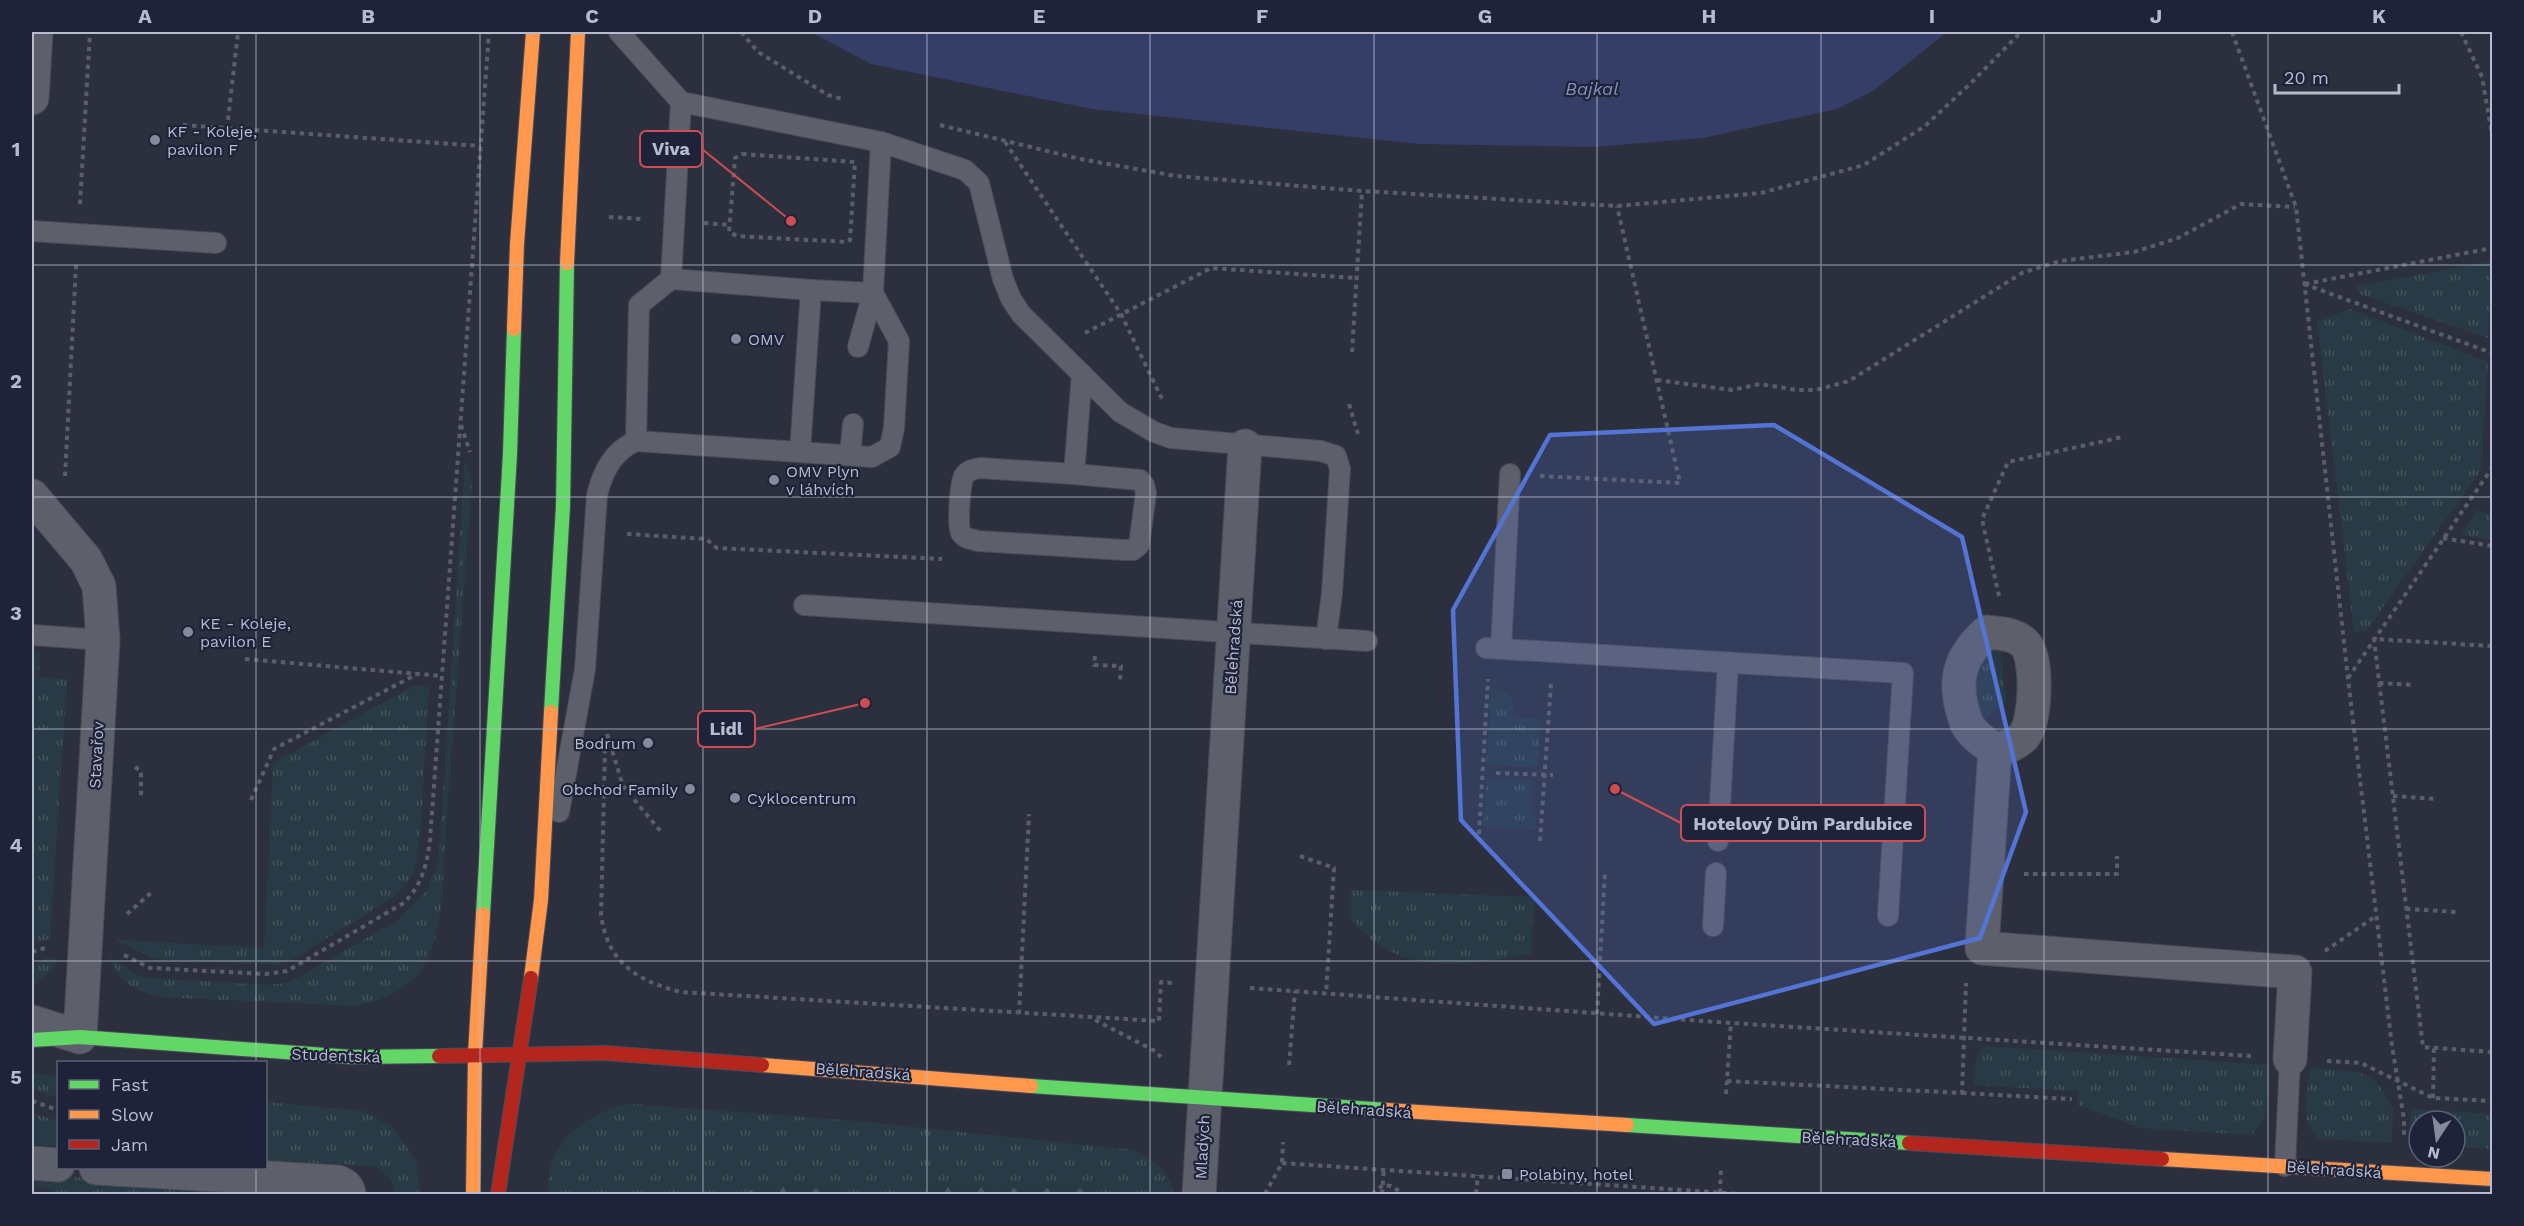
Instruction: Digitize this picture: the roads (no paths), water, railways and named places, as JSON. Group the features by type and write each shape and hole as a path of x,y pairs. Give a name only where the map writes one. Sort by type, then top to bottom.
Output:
{"street":[{"path":"32,98 36,32"},
{"path":"472,1194 475,1055 510,454 517,244 533,32"},
{"path":"498,1194 521,1054 541,900 563,506 566,291 578,32"},
{"name":"Bělehradská","path":"1205,1099 1245,446"},
{"name":"Stavařov","path":"32,496 86,560 100,596 104,640 80,1036"},
{"path":"1995,750 1982,948 2295,972 2290,1059"},
{"name":"Studentská","path":"32,1022 80,1036"},
{"name":"Studentská","path":"32,1040 80,1036 315,1055 389,1057 521,1054"},
{"name":"Bělehradská","path":"521,1054 567,1052 663,1056 1205,1099 2493,1179"},
{"name":"Mladých","path":"1199,1194 1205,1099"},
{"path":"32,1163 57,1165"},
{"path":"128,1169 339,1182 348,1189 349,1194"}],"lane":[{"path":"619,32 681,102 881,142 965,170 979,183 1003,279 1011,299 1021,314 1120,412 1137,423 1171,438 1332,453 1338,459 1340,469 1326,639"},
{"path":"671,279 681,102"},
{"path":"858,347 873,293 881,142"},
{"path":"32,231 216,243"},
{"path":"636,441 639,305 671,279 873,293"},
{"path":"800,452 811,290"},
{"path":"541,900 579,713 585,669 597,495 601,479 615,455 623,447 636,441 872,457 890,447 894,428 899,341 873,293"},
{"path":"1074,474 1082,374"},
{"path":"850,455 853,424"},
{"path":"980,468 1074,474 1140,480 1146,493 1140,545 1133,550 1124,550 967,538 961,533 959,524 962,484 965,475 970,470 980,468"},
{"path":"1510,474 1492,648 1903,673 1888,916"},
{"path":"804,605 1367,641"},
{"path":"32,635 104,640"},
{"path":"1718,841 1728,663"},
{"path":"1713,926 1716,873"},
{"path":"2285,1166 2290,1059"}],"water":[{"name":"Bajkal","path":"811,32 1947,32 1873,91 1837,109 1703,138 1593,147 1419,144 1092,109 871,64"}],"place":[{"name":"KF - Koleje, pavilon F","path":"155,140"},
{"name":"Viva","path":"791,221"},
{"name":"OMV","path":"736,339"},
{"name":"OMV Plyn v láhvích","path":"774,480"},
{"name":"KE - Koleje, pavilon E","path":"188,632"},
{"name":"Lidl","path":"865,703"},
{"name":"Bodrum","path":"648,743"},
{"name":"Obchod Family","path":"690,789"},
{"name":"Hotelový Dům Pardubice","path":"1615,789"},
{"name":"Cyklocentrum","path":"735,798"},
{"name":"Polabiny, hotel","path":"1507,1174"}]}
